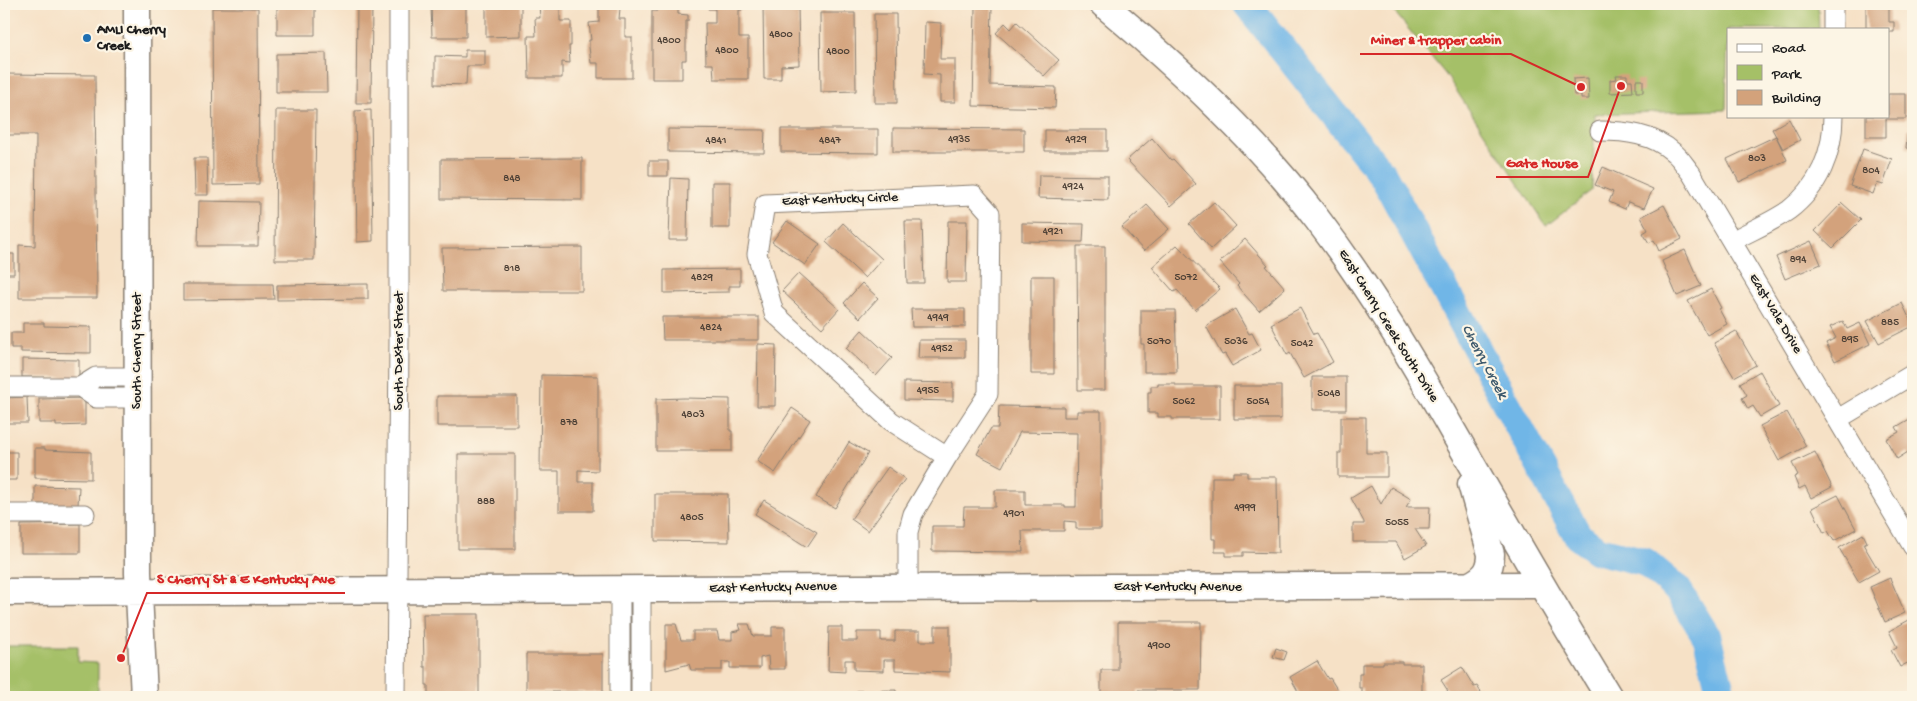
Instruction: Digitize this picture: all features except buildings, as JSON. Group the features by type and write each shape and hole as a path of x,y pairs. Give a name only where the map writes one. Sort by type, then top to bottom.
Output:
{"street":[{"name":"South Cherry Street","path":"137,4 139,592 144,697"},
{"name":"South Dexter Street","path":"396,697 399,4"},
{"name":"East Cherry Creek South Drive","path":"1103,4 1168,60 1218,108 1305,203 1361,282 1422,378 1541,585 1610,697"},
{"path":"1833,4 1833,28"},
{"path":"1732,241 1789,210 1810,190 1820,176 1828,154 1833,129 1833,118"},
{"name":"East Vale Drive","path":"1600,131 1628,132 1654,140 1674,152 1691,173 1913,547"},
{"name":"East Kentucky Circle","path":"908,587 908,543 913,514 988,394 990,213 974,195 765,204 757,254 774,313 891,420 947,457"},
{"path":"1838,419 1913,374"},
{"path":"4,387 80,387 96,398 137,387"},
{"path":"1452,429 1484,524 1491,554 1490,566 1487,572 1481,580 1470,585"},
{"path":"4,514 85,514"},
{"name":"East Kentucky Avenue","path":"4,592 1541,585"},
{"path":"620,697 631,589"},
{"path":"631,589 641,697"}],"green space":[{"path":"1388,4 1818,4 1819,28 1727,28 1726,110 1595,114 1592,190 1546,226 1446,75"},
{"path":"4,646 78,646 78,662 98,663 98,697 4,697"}],"waterway":[{"name":"Cherry Creek","path":"1247,4 1384,177 1578,536 1597,550 1645,562 1677,589 1707,637 1722,697"}],"place":[{"name":"AMLI Cherry Creek","path":"87,38"},
{"name":"Gate House","path":"1621,86"},
{"name":"Miner & trapper cabin","path":"1581,87"},
{"name":"S Cherry St & E Kentucky Ave","path":"121,658"}]}
